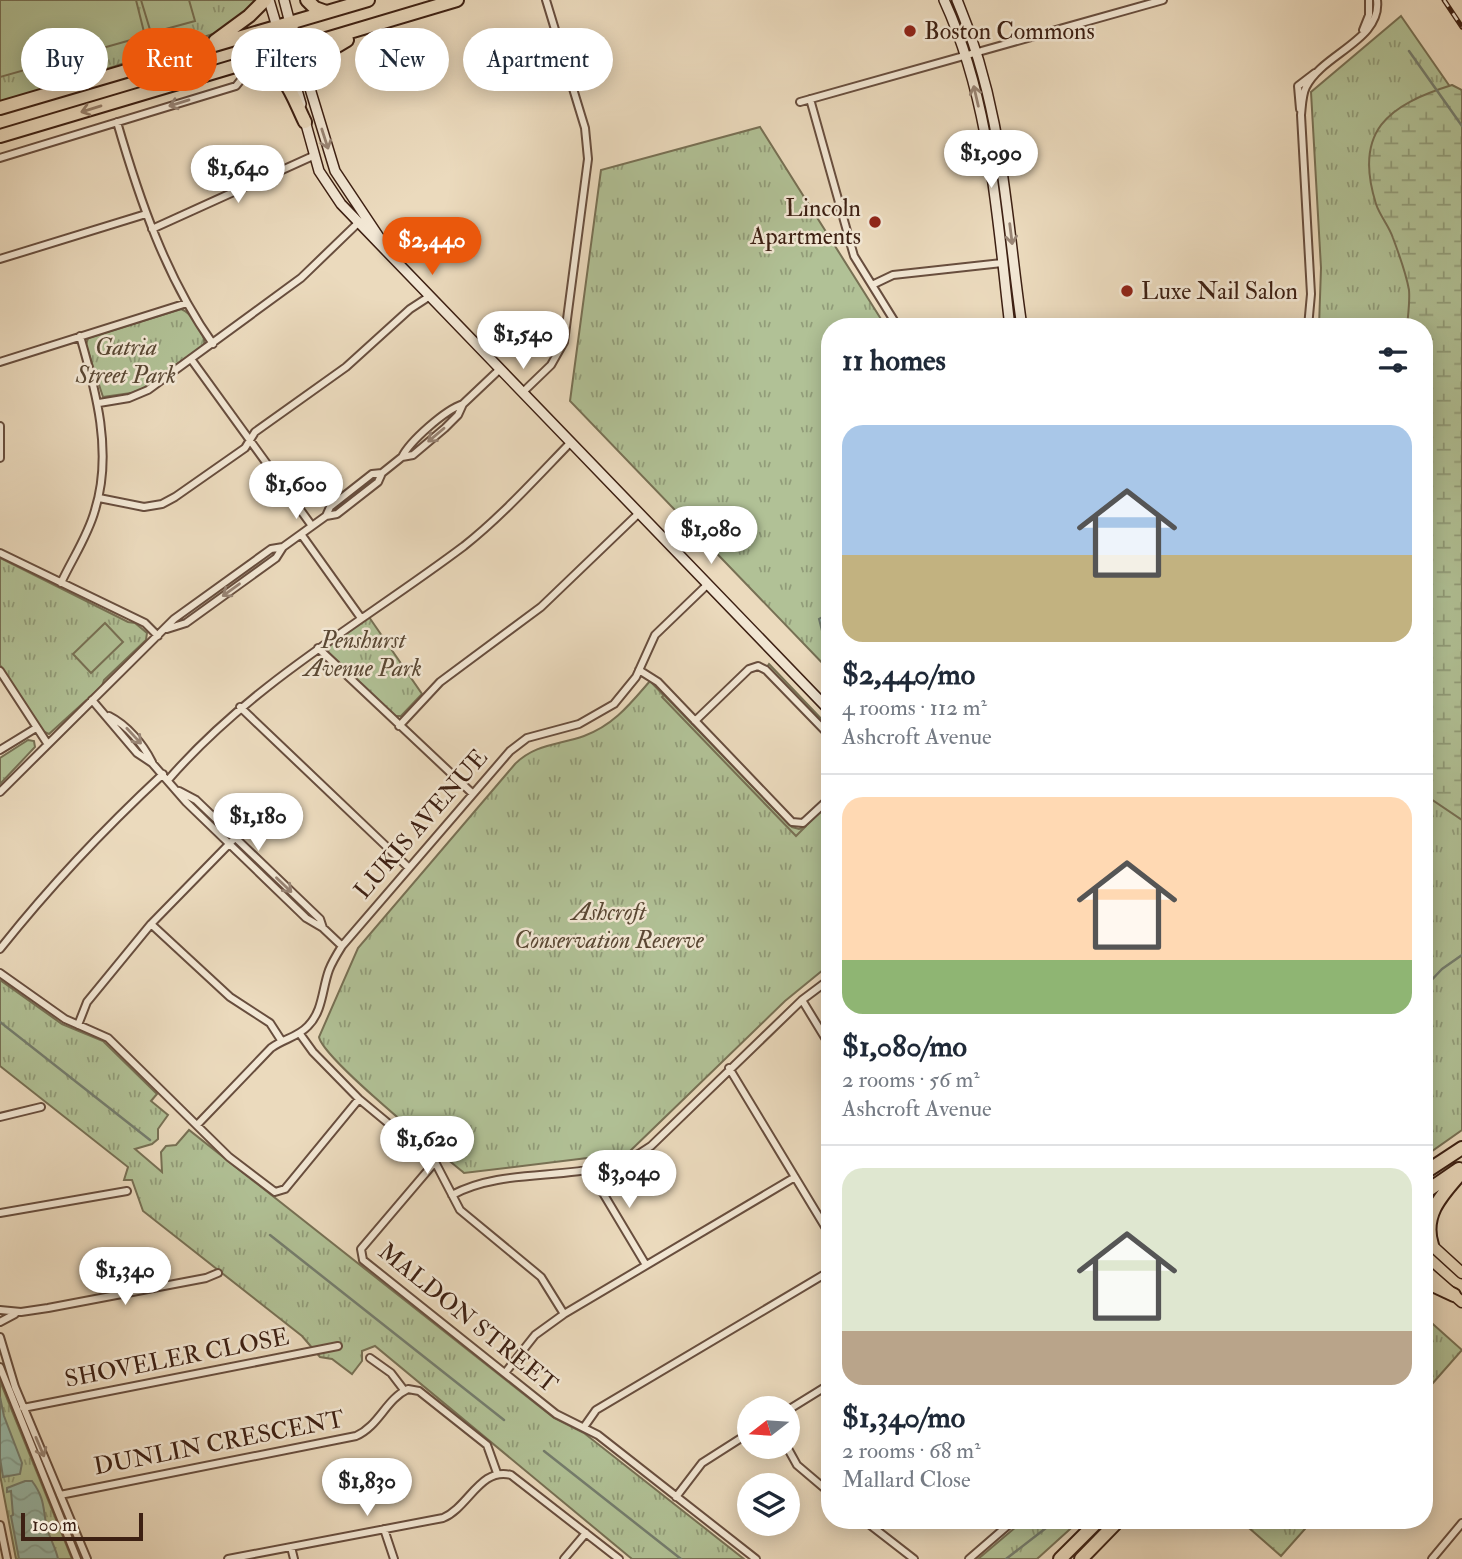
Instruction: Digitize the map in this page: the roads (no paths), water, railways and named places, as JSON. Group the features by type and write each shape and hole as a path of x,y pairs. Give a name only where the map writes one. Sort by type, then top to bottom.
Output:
{"highway":[{"path":"217,39 250,16 267,0"},
{"path":"307,0 315,8 326,12"},
{"path":"217,45 368,0"},
{"path":"341,35 457,0"},
{"path":"290,23 290,28"},
{"path":"341,43 375,25"},
{"path":"0,136 231,68"},
{"path":"0,108 122,73"},
{"path":"289,91 305,122"},
{"path":"1433,1167 1462,1148"},
{"path":"1433,1187 1462,1166"},
{"path":"1433,1212 1462,1172"},
{"path":"1433,1286 1458,1298"},
{"path":"1060,1559 1090,1529"},
{"path":"1082,1559 1110,1529"}],"main road":[{"path":"267,0 277,27"},
{"path":"284,0 290,23"},
{"path":"944,0 965,58 988,149 1009,318"},
{"path":"957,0 988,84 1002,162 1021,318"},
{"path":"299,91 313,156 328,187 358,223 821,702"},
{"path":"309,91 335,171 389,254"},
{"path":"1433,1247 1462,1273"},
{"path":"1433,1277 1458,1298"}],"street":[{"path":"523,392 556,359 564,342 588,159 585,128 547,0"},
{"path":"800,102 965,58 1163,0"},
{"path":"1360,35 1369,15 1369,0"},
{"path":"1309,318 1311,294 1301,115 1306,88 1317,72 1376,20 1377,0"},
{"path":"0,158 231,88"},
{"path":"810,99 852,251 892,318"},
{"path":"117,122 152,229 187,303 213,344"},
{"path":"152,229 313,156"},
{"path":"0,259 146,214"},
{"path":"99,403 141,394 213,344 301,278 358,223"},
{"path":"872,285 893,275 1002,262"},
{"path":"410,309 423,289"},
{"path":"99,498 144,507 162,504 245,448 255,432 361,355 410,309 430,296"},
{"path":"0,362 187,303"},
{"path":"61,583 85,536 99,498 99,403 80,336"},
{"path":"191,359 312,526"},
{"path":"167,629 186,623 276,558 283,547 326,516 330,507 372,474 382,473 401,457 407,447 451,409 463,404 500,369"},
{"path":"0,426 0,458"},
{"path":"0,949 86,848 240,707 464,545 571,442"},
{"path":"399,726 440,682 536,611 639,513"},
{"path":"301,534 360,618"},
{"path":"0,792 47,743 167,629 174,619 271,549 283,547"},
{"path":"0,552 145,623 158,636"},
{"name":"LUKIS AVENUE","path":"300,1034 311,1024 319,1009 330,967 342,946 472,794 515,747 540,733 579,724 597,716 620,699 639,670 653,638 708,584"},
{"path":"318,648 472,794"},
{"path":"695,721 749,669 758,666 821,727"},
{"path":"639,670 659,682 792,822 803,823 821,806"},
{"path":"0,671 47,743"},
{"path":"92,700 108,716 122,724 146,749 152,763 229,845 306,918 323,928 342,946"},
{"path":"240,707 409,867"},
{"path":"0,750 36,728"},
{"path":"179,792 196,800 320,919 323,928"},
{"path":"78,1025 87,1002 151,925 235,838"},
{"path":"151,925 230,997 270,1023 281,1040"},
{"path":"0,973 78,1025 108,1038 229,1157 278,1192 359,1099"},
{"path":"452,1195 488,1181 588,1168 635,1158 651,1146 802,1000 821,986"},
{"path":"802,1000 821,1031"},
{"path":"197,1125 281,1040 300,1034 313,1052 359,1099 435,1162 452,1195 471,1221 541,1277 564,1314"},
{"path":"729,1068 821,1220"},
{"path":"0,1117 41,1107"},
{"name":"MALDON STREET","path":"435,1162 361,1249 361,1257 564,1420 584,1427 755,1559"},
{"path":"588,1168 646,1265"},
{"path":"505,1373 535,1335 564,1314 795,1177"},
{"path":"2,1215 127,1191"},
{"path":"0,1322 21,1312 206,1278 218,1272"},
{"path":"584,1427 596,1410 821,1276"},
{"path":"0,1310 21,1312"},
{"path":"0,1337 23,1408 87,1559"},
{"name":"SHOVELER CLOSE","path":"23,1408 338,1346"},
{"path":"370,1358 391,1374 404,1390 419,1391 487,1445 497,1473"},
{"path":"0,1367 77,1559"},
{"name":"DUNLIN CRESCENT","path":"60,1495 356,1436 371,1427 404,1390"},
{"path":"800,1403 821,1390"},
{"path":"676,1497 702,1463 737,1441"},
{"path":"794,1460 821,1485"},
{"path":"228,1559 449,1516 475,1492 484,1479 497,1473 510,1475 619,1559"},
{"path":"1432,1559 1462,1523"},
{"path":"0,1525 7,1559"},
{"path":"384,1529 394,1559"},
{"path":"875,1529 914,1559"},
{"path":"970,1559 1004,1529"},
{"path":"564,1559 586,1533"},
{"path":"291,1547 294,1559"}],"water":[{"path":"0,1397 4,1416 22,1463 20,1474 3,1477 0,1458"},
{"path":"32,1481 40,1495 58,1559 19,1559 11,1516 11,1491 7,1492 7,1488"}],"waterway":[{"path":"1409,51 1462,126"},
{"path":"1433,978 1462,955"},
{"path":"0,1022 150,1140"},
{"path":"270,1235 504,1420"},
{"path":"544,1451 681,1559"},
{"path":"1006,1559 1045,1529"}],"railway":[{"path":"1444,0 1462,27"}],"place":[{"name":"Boston Commons","path":"910,31"},
{"name":"Lincoln Apartments","path":"875,222"},
{"name":"Luxe Nail Salon","path":"1127,291"}],"park label":[{"name":"Gatria Street Park","path":"126,361"},
{"name":"Penshurst Avenue Park","path":"363,654"},
{"name":"Ashcroft Conservation Reserve","path":"609,926"}]}
